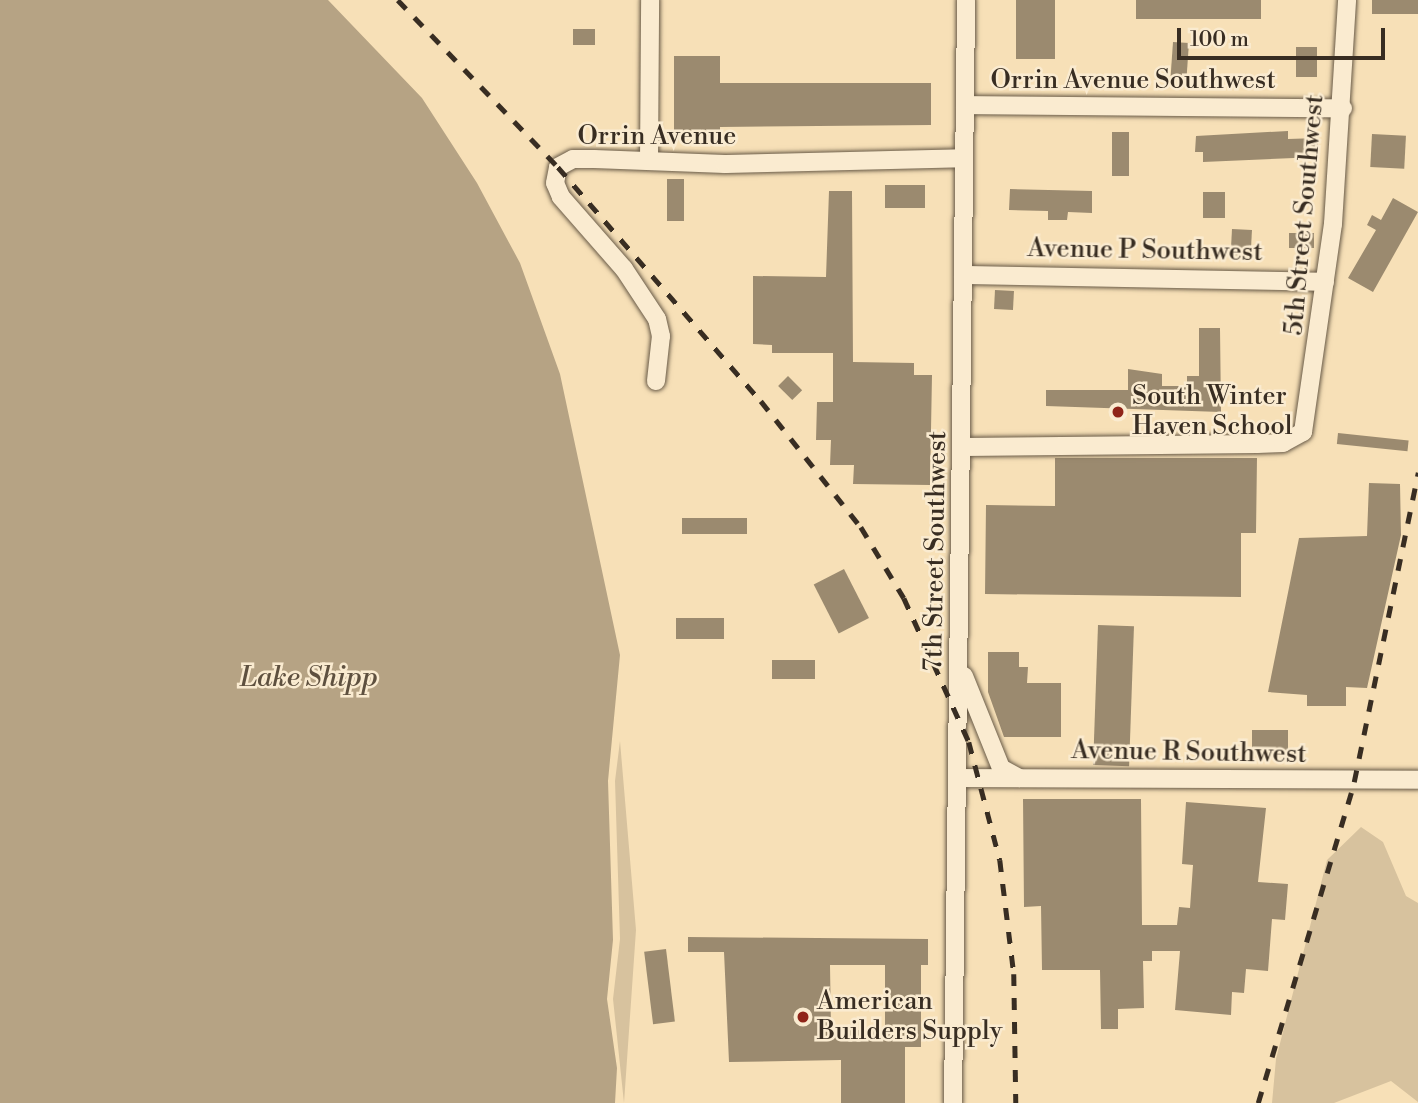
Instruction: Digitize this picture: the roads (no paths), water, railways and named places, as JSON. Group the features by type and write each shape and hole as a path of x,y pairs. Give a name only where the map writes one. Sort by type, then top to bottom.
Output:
{"street":[{"path":"649,162 650,0"},
{"name":"7th Street Southwest","path":"953,1103 964,447 966,0"},
{"name":"5th Street Southwest","path":"964,447 1283,443 1301,433 1312,395 1325,282 1343,108 1347,0"},
{"name":"Orrin Avenue Southwest","path":"965,105 1343,108"},
{"name":"Orrin Avenue","path":"656,380 662,336 657,319 555,183 558,167 573,159 649,162 964,159"},
{"name":"Avenue P Southwest","path":"963,275 1325,282"},
{"path":"961,669 1002,768 1019,778"},
{"name":"Avenue R Southwest","path":"958,778 1418,780"}],"water":[{"name":"Lake Shipp","path":"0,0 328,0 422,98 477,183 520,263 560,374 620,655 608,781 613,940 607,999 617,1068 615,1103 0,1103"}],"railway":[{"path":"398,0 558,167 761,401 861,527 904,598 969,742 1000,860 1014,974 1016,1103"},
{"path":"1258,1103 1354,782 1418,473"}],"place":[{"name":"South Winter Haven School","path":"1118,412"},
{"name":"American Builders Supply","path":"803,1017"}]}
